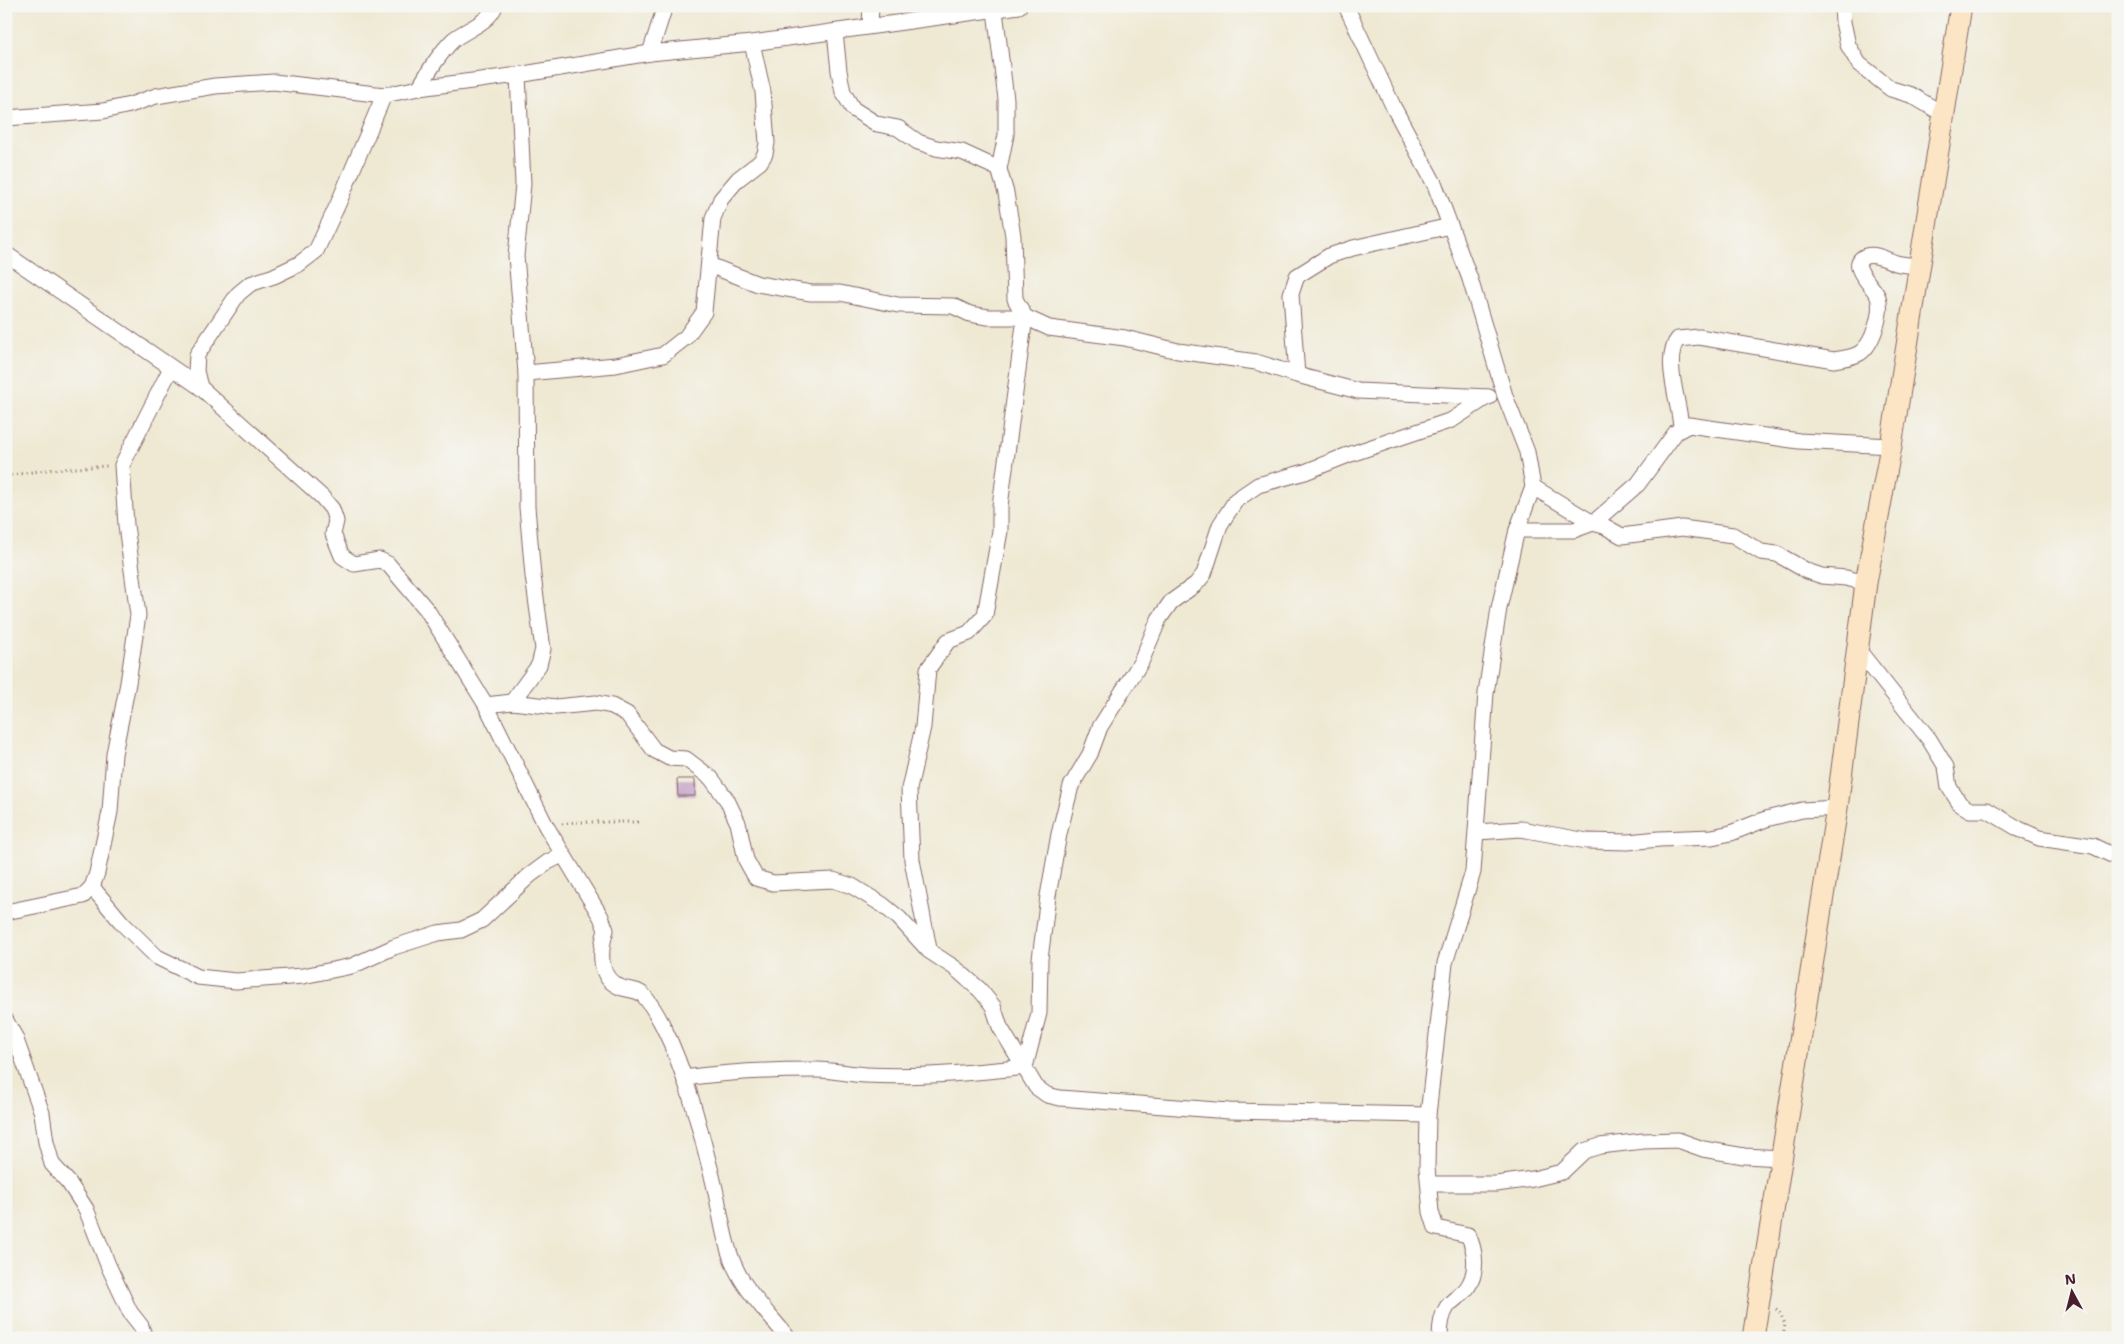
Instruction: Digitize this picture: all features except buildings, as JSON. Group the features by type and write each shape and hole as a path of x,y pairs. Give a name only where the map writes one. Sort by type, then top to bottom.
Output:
{"main road":[{"path":"1754,1338 1837,808 1859,651 1866,583 1891,446 1918,266 1961,6"}],"street":[{"path":"419,88 430,69 454,39 482,22 495,6"},
{"path":"650,53 665,6"},
{"path":"870,25 871,6"},
{"path":"6,118 103,111 130,106 156,96 215,86 274,82 384,95 650,53 752,43 835,32 870,25 996,11 1019,6"},
{"path":"1346,6 1394,108 1435,185 1470,279 1505,396 1528,452 1532,487 1517,530 1499,608 1486,694 1473,872 1445,963 1428,1115 1429,1184 1431,1212 1436,1228 1468,1235 1475,1248 1472,1277 1467,1289 1447,1308 1440,1325 1440,1338"},
{"path":"1842,6 1842,22 1848,45 1859,64 1891,89 1911,94 1943,114"},
{"path":"929,951 912,860 909,789 923,727 928,670 948,641 969,633 986,615 1000,531 1000,506 1025,317 1015,299 1013,236 1006,193 999,169 1006,135 1006,100 996,11"},
{"path":"835,32 843,92 853,110 877,124 898,128 918,142 936,148 962,152 999,169"},
{"path":"526,373 616,365 663,355 686,338 704,312 713,218 721,199 738,179 760,162 768,143 763,92 752,43"},
{"path":"512,702 539,665 543,648 533,576 527,507 526,373 516,256 523,184 518,75"},
{"path":"200,387 196,371 197,355 238,294 250,284 274,276 299,264 316,251 384,95"},
{"path":"1296,375 1291,294 1297,276 1329,256 1353,248 1450,226"},
{"path":"6,254 200,387 322,497 332,509 336,521 333,534 342,556 354,564 380,560 388,564 428,610 486,705 546,826 601,917 606,930 601,947 602,964 610,980 620,988 632,988 644,995 664,1027 684,1078 713,1179 729,1250 738,1274 754,1298 787,1337"},
{"path":"1681,428 1670,358 1673,346 1678,339 1699,337 1834,360 1848,358 1860,353 1871,340 1876,325 1879,305 1876,291 1862,275 1859,267 1860,261 1866,256 1880,256 1896,263 1918,266"},
{"path":"709,265 758,284 811,293 840,293 898,305 953,306 970,314 988,317 1025,317 1049,328 1125,338 1186,353 1256,362 1296,375 1358,391 1487,397 1505,396"},
{"path":"6,912 83,896 92,887 97,873 110,812 114,754 133,658 138,615 126,525 122,465 171,368"},
{"path":"1025,1067 1039,1013 1040,959 1048,896 1059,834 1071,786 1090,754 1100,727 1141,662 1159,619 1171,602 1196,584 1204,574 1220,525 1236,500 1258,486 1305,472 1348,455 1452,420 1487,397"},
{"path":"1517,530 1574,530 1593,524 1638,484 1681,428 1689,425 1799,441 1891,446"},
{"path":"1532,487 1593,524 1604,526 1622,536 1682,528 1733,535 1761,552 1777,554 1807,571 1822,576 1846,578 1866,583"},
{"path":"1859,651 1928,739 1946,767 1949,787 1960,804 1970,810 1987,810 2019,829 2039,838 2093,846 2118,858"},
{"path":"486,705 512,702 556,707 596,703 612,706 627,714 654,750 669,758 686,758 711,778 727,800 738,823 746,860 756,878 773,883 833,880 868,894 899,918 929,951 955,968 980,990 992,1006 1000,1027 1036,1087 1047,1095 1060,1098 1229,1111 1428,1115"},
{"path":"1477,832 1521,829 1587,841 1604,842 1712,837 1766,819 1802,810 1837,808"},
{"path":"92,887 123,924 157,957 198,978 236,981 303,976 352,966 394,947 438,933 461,930 482,920 529,876 548,862 562,855"},
{"path":"6,1021 15,1037 42,1113 46,1142 52,1164 69,1183 86,1209 108,1265 130,1312 140,1326 144,1338"},
{"path":"684,1078 730,1072 818,1070 866,1075 921,1075 1025,1067"},
{"path":"1429,1184 1496,1184 1533,1179 1562,1172 1584,1150 1600,1146 1643,1141 1678,1140 1703,1149 1744,1156 1782,1158"}],"path":[{"path":"6,476 45,470 122,465"},
{"path":"546,826 575,822 638,822"}]}
